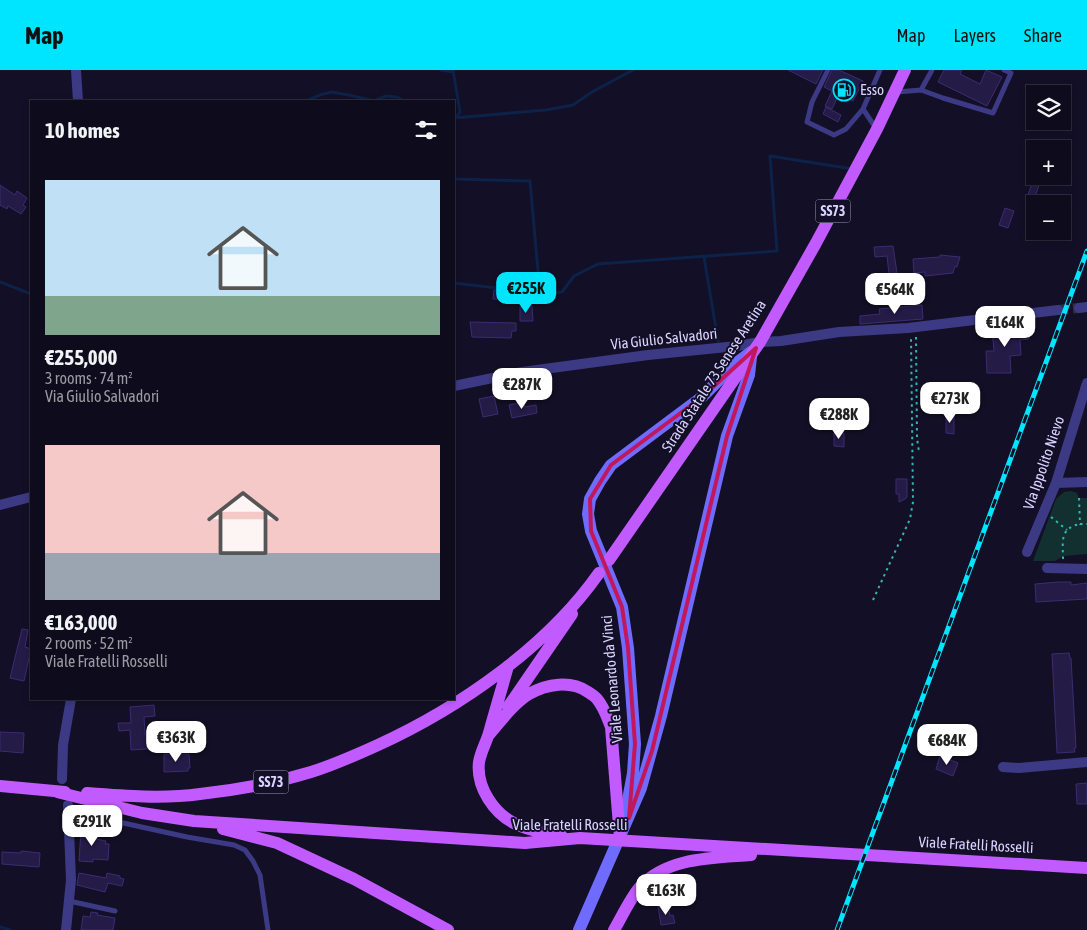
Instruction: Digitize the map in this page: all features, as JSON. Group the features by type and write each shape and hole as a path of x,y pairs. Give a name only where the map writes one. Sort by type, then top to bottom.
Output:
{"main road":[{"name":"Strada Statale 73 Senese Aretina","path":"609,560 756,349 877,129 905,70"},
{"name":"Viale Leonardo da Vinci","path":"629,818 628,800 635,744 628,648 622,607 591,531 588,514 590,499 611,465 702,397 735,364 756,349"},
{"name":"Viale Leonardo da Vinci","path":"579,930 642,788 727,436 749,375 756,349"},
{"name":"SS73","path":"0,786 57,792 166,796 230,790 286,779 313,771 357,755 397,736 435,716 466,696 536,643 588,589 599,573"},
{"path":"488,736 564,627 588,589"},
{"path":"522,685 520,677 508,666 488,736 482,750 479,772 483,789 498,811 514,823 538,832 580,838"},
{"path":"488,736 511,710 528,695 542,688 559,684 580,687 596,697 605,711 611,727 620,838"},
{"name":"Viale Fratelli Rosselli","path":"57,792 142,813 194,821 526,843 580,838 1087,868"},
{"path":"194,821 277,843 354,879 448,930"},
{"path":"614,930 639,889 650,877 662,870 678,864 793,851"}],"street":[{"path":"76,70 78,100"},
{"name":"Via Giulio Salvadori","path":"455,386 522,372 648,355 738,346 756,349 781,340 838,332 913,327 1058,310"},
{"name":"Via Ippolito Nievo","path":"1027,552 1056,482 1086,387"},
{"path":"1056,482 1087,482"},
{"path":"0,505 30,497"},
{"path":"1047,568 1087,569"},
{"path":"62,779 63,745 71,700"},
{"path":"1003,767 1019,768 1087,762"},
{"path":"66,930 71,880 68,810"}],"lane":[{"path":"828,70 812,102 807,122 834,135 846,129 863,109 880,70"},
{"path":"921,90 932,70"},
{"path":"894,92 921,90 994,113 1010,73 1004,70"},
{"path":"863,109 877,129"},
{"path":"68,810 188,837 234,845 245,850 254,861 260,874 268,930"},
{"path":"69,901 115,911"}],"path":[{"path":"913,327 919,452"},
{"path":"873,600 910,519 913,502 911,337 913,327"},
{"path":"1079,498 1080,524"},
{"path":"1044,512 1066,530"},
{"path":"1064,569 1063,537 1066,530 1074,525 1087,524"}],"highlighted area":[{"path":"756,348 727,436 652,751 629,818 635,744 628,648 622,607 591,531 590,499 611,465 702,397"}],"green space":[{"path":"1071,491 1077,493 1079,498 1087,498 1087,554 1064,556 1055,561 1033,561 1056,499 1064,492"}],"building":[{"path":"788,70 823,70 816,84"},
{"path":"832,70 839,70 863,81 853,101 839,94 832,109 825,106 832,91 824,87"},
{"path":"944,70 962,70 960,74 980,84 986,70 1002,77 987,106 938,82"},
{"path":"826,107 841,115 838,122 823,114"},
{"path":"0,185 15,195 17,191 27,198 23,205 26,207 21,214 8,206 7,209 0,205"},
{"path":"1032,185 1039,185 1036,195 1028,195"},
{"path":"1005,208 1014,211 1008,228 999,225"},
{"path":"893,246 897,273 889,274 887,256 875,257 874,247"},
{"path":"940,255 960,257 953,273 925,276 925,272 914,273 913,259 940,257"},
{"path":"507,289 520,290 520,300 493,299 494,290 507,291"},
{"path":"922,305 923,319 860,324 860,316 880,314 879,309"},
{"path":"532,306 533,321 520,321 520,307"},
{"path":"470,322 516,323 516,331 512,331 511,338 472,337"},
{"path":"1024,326 1024,330 1029,330 1029,339 1020,340 1021,355 1010,356 1011,373 987,373 986,351 994,351 992,329"},
{"path":"494,396 498,414 483,417 479,399"},
{"path":"523,402 525,407 536,405 537,413 512,418 509,405"},
{"path":"946,414 954,414 954,434 946,433"},
{"path":"834,433 844,433 844,447 834,446"},
{"path":"896,479 907,479 907,497 899,502 899,494 896,494"},
{"path":"1071,582 1071,585 1087,583 1087,599 1036,602 1035,584"},
{"path":"22,629 28,630 25,647 30,649 30,654 24,681 10,678"},
{"path":"1069,653 1071,658 1076,748 1074,748 1075,752 1057,753 1052,654"},
{"path":"154,705 155,716 144,717 145,735 160,735 161,748 131,750 130,730 119,731 118,723 131,723 130,707"},
{"path":"0,732 24,733 23,753 0,751"},
{"path":"164,754 189,754 190,768 188,768 188,771 164,772"},
{"path":"940,756 958,763 953,776 936,769"},
{"path":"1087,783 1087,804 1077,804 1076,784"},
{"path":"81,830 97,831 96,839 106,841 105,844 109,844 108,860 93,859 93,862 79,861"},
{"path":"21,851 40,853 39,867 2,864 2,852 21,853"},
{"path":"79,873 106,878 107,873 124,879 122,886 108,883 105,892 77,885"},
{"path":"668,905 670,916 673,915 675,923 661,925 658,906"},
{"path":"91,912 115,918 113,930 81,930 83,916 90,917"}],"waterway":[{"path":"441,70 453,72"},
{"path":"453,70 460,112 456,118"},
{"path":"455,118 546,110 573,105 592,92 633,70"},
{"path":"308,100 331,92 370,100"},
{"path":"376,100 386,96 397,97 402,100"},
{"path":"455,283 540,293 562,292 574,276 598,264 777,251 770,156 853,169"},
{"path":"455,179 530,181 540,293"},
{"path":"704,257 718,341"},
{"path":"0,282 30,294"},
{"path":"0,927 10,930"}],"tunnel":[{"path":"1058,310 1079,308"}],"railway":[{"path":"837,930 1087,251"}],"place":[{"name":"Esso","path":"844,90"}]}
